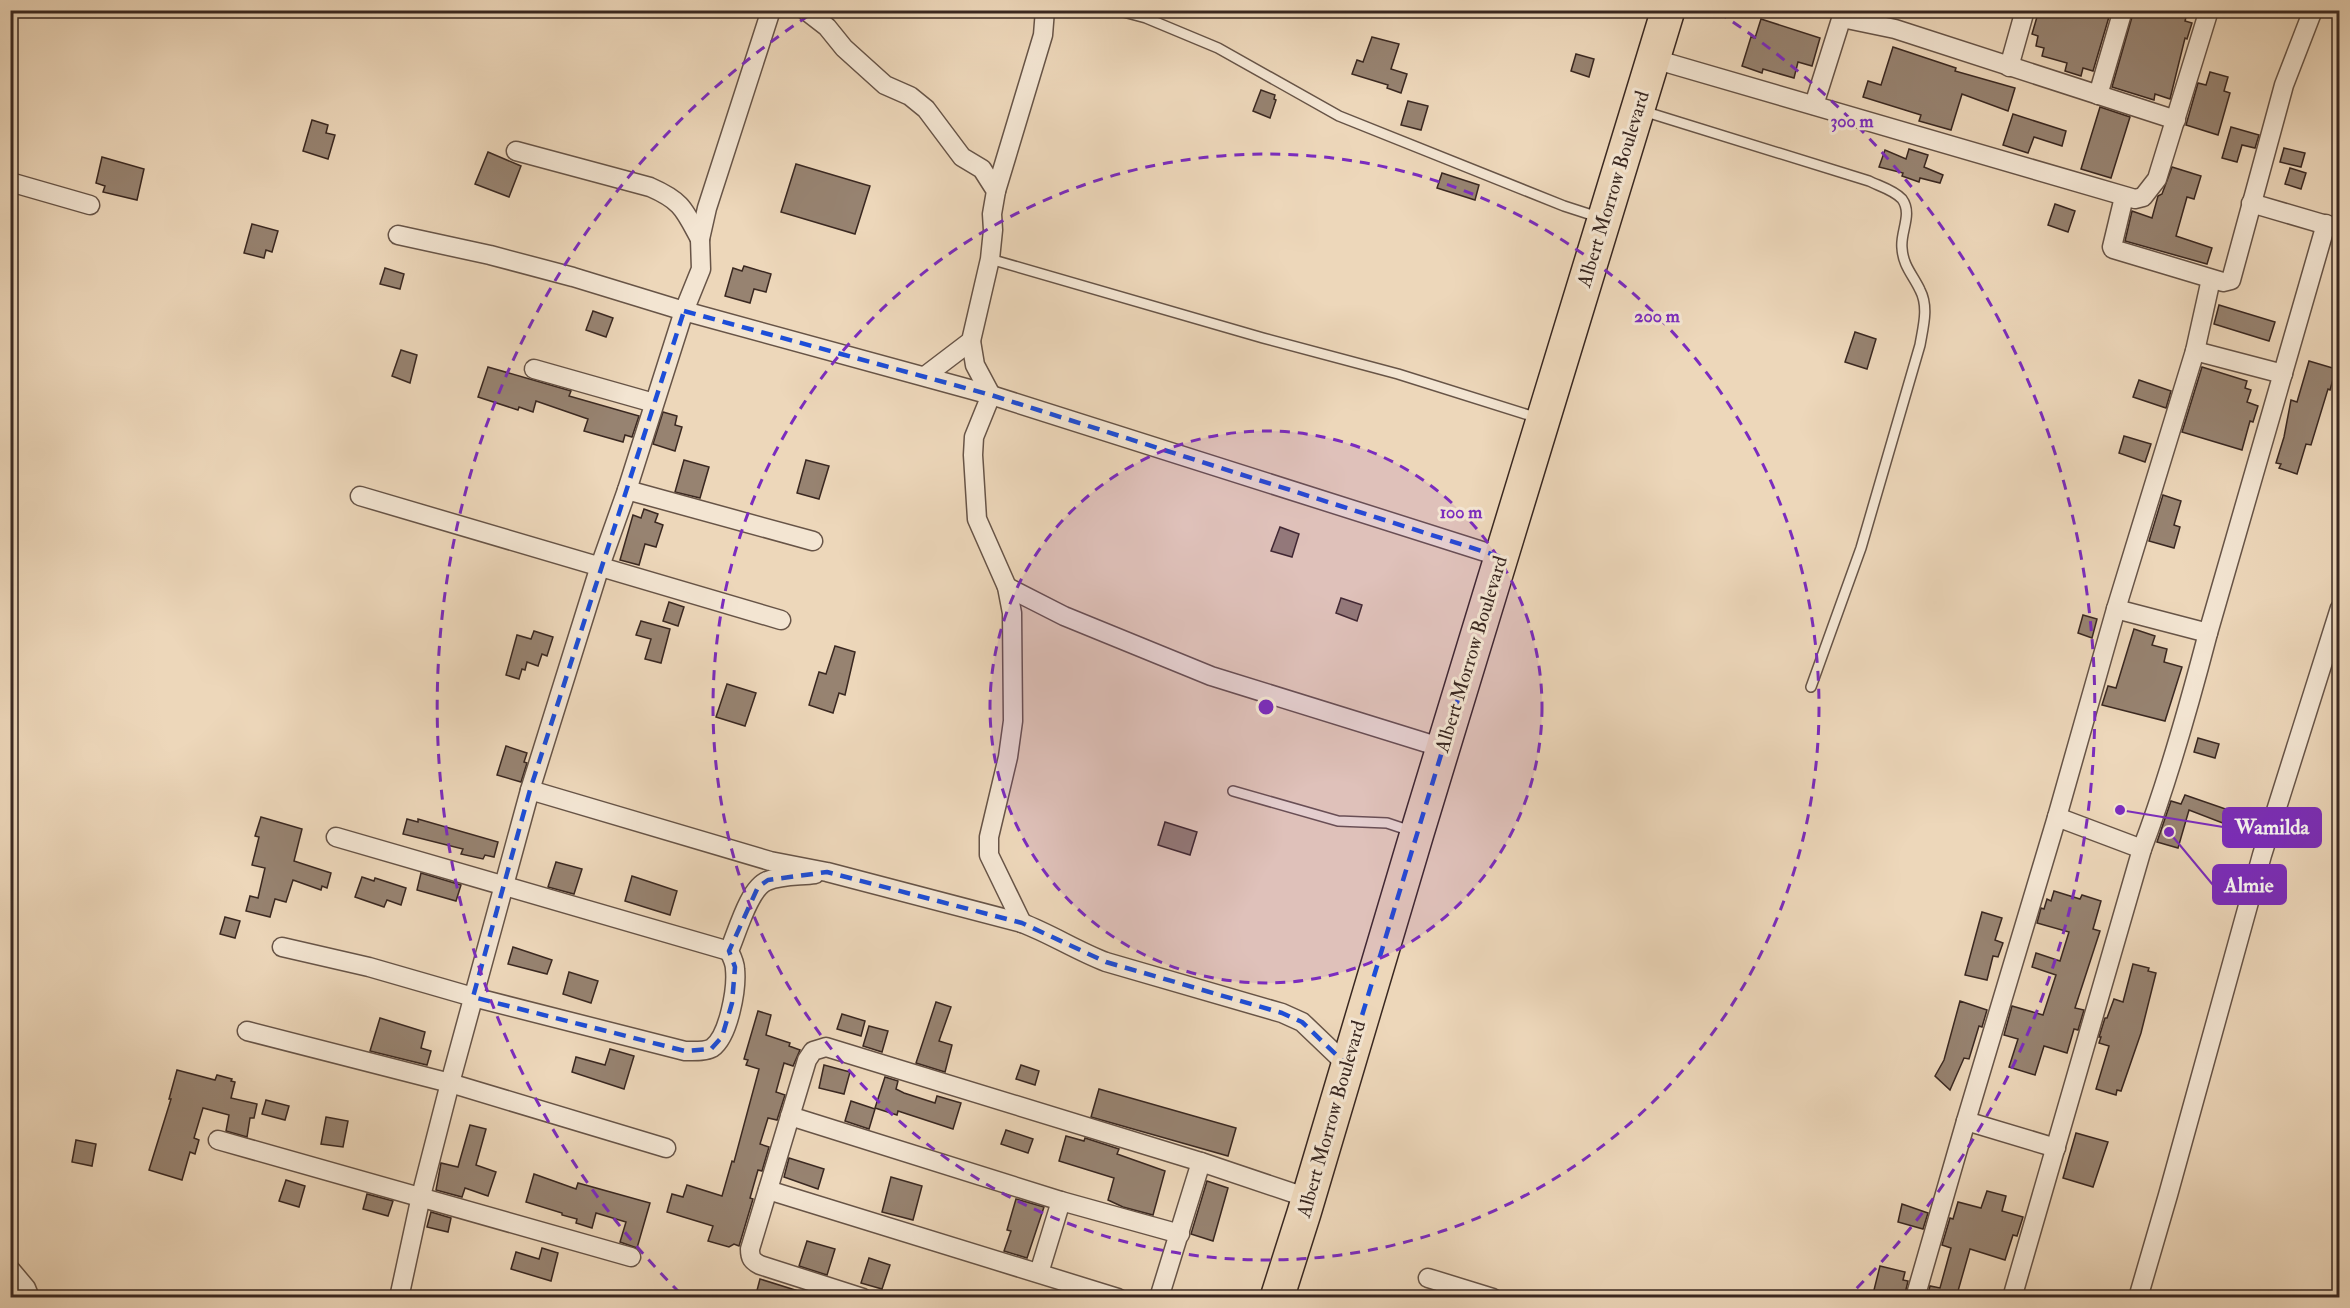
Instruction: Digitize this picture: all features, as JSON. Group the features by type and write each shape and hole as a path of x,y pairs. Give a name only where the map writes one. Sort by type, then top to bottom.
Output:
{"highway":[{"name":"Albert Morrow Boulevard","path":"1277,1298 1668,10"}],"street":[{"path":"399,1298 421,1196 450,1083 530,790 600,566 627,490 684,311 701,269 700,239 707,208 771,10"},
{"path":"805,10 827,27 844,48 885,85 909,96 926,109 962,157 982,168 996,191"},
{"path":"991,395 975,365 971,341 990,259 992,214 996,191 1043,35 1045,10"},
{"path":"2009,67 2025,10"},
{"path":"2098,95 2123,10"},
{"path":"1654,59 2135,199 2143,197 2157,179 2210,10"},
{"path":"2124,197 2112,247 2114,249 2211,279 2228,282 2233,276 2284,85 2313,10"},
{"path":"1814,105 1843,14 2176,120"},
{"path":"516,152 650,187 670,196 683,208 700,239"},
{"path":"10,182 90,205"},
{"path":"2012,1298 2283,374 2333,226 2251,203"},
{"path":"398,235 490,255 573,277 684,311 991,395 1501,557"},
{"path":"1915,1298 2057,818 2116,609 2195,351 2211,279"},
{"path":"925,376 971,341"},
{"path":"2195,351 2283,374"},
{"path":"534,369 654,403"},
{"path":"991,395 974,437 978,519 1007,587 1012,612 1012,721 1008,757 988,837 989,855 1022,923"},
{"path":"627,490 813,542"},
{"path":"360,496 781,620"},
{"path":"1007,587 1064,616 1211,676 1443,748"},
{"path":"2138,1298 2262,855 2340,608"},
{"path":"2116,609 2208,633"},
{"path":"530,790 676,831 759,858 827,872 1022,923 1080,952 1106,962 1282,1013 1302,1022 1347,1065"},
{"path":"2057,818 2142,849"},
{"path":"336,837 729,951"},
{"path":"282,947 369,967 473,997 685,1051 711,1049 722,1037 732,1004 735,967 729,951 758,887 768,880 827,872"},
{"path":"247,1031 450,1083 666,1148"},
{"path":"863,1298 754,1262 750,1257 750,1249 807,1060 813,1051 826,1047 1201,1162 1308,1198"},
{"path":"790,1116 1062,1201 1180,1234"},
{"path":"1966,1121 2056,1148"},
{"path":"218,1140 631,1257"},
{"path":"1157,1296 1180,1234 1201,1162"},
{"path":"768,1190 1118,1298"},
{"path":"1039,1273 1062,1201"},
{"path":"10,1269 26,1288 30,1298"},
{"path":"1428,1278 1492,1298"}],"lane":[{"path":"1116,10 1146,18 1218,48 1339,116 1563,206 1603,219"},
{"path":"1638,109 1869,181 1890,190 1902,199 1907,214 1901,247 1906,268 1922,292 1925,314 1920,345 1861,548 1811,687"},
{"path":"990,259 1240,332 1398,374 1542,419"},
{"path":"1233,791 1338,821 1387,824 1417,833"}],"highlighted area":[{"path":"684,311 991,395 1501,557 1347,1065 1302,1022 1282,1013 1106,962 1022,923 827,872 768,880 758,887 729,951 735,967 732,1003 722,1037 711,1049 685,1051 473,997 530,790"}],"building":[{"path":"2039,10 2111,10 2093,71 2083,68 2081,76 2065,71 2067,63 2042,56 2044,48 2036,46 2038,36 2032,34"},
{"path":"2134,10 2188,10 2185,21 2192,23 2187,39 2185,38 2170,99 2155,94 2154,100 2112,87"},
{"path":"1761,19 1820,38 1812,66 1798,62 1794,78 1763,69 1762,73 1742,66 1751,37 1755,38"},
{"path":"1372,37 1399,44 1391,69 1407,74 1401,93 1387,88 1388,85 1352,74 1357,60 1363,62"},
{"path":"1893,47 1956,68 1955,71 2015,88 2008,111 1962,94 1951,130 1919,121 1921,115 1863,97 1868,81 1881,85"},
{"path":"1576,54 1594,59 1589,77 1571,71"},
{"path":"2210,72 2228,77 2224,91 2230,93 2218,135 2186,125 2198,83 2206,85"},
{"path":"1261,90 1275,95 1276,100 1270,118 1253,111"},
{"path":"1408,101 1428,106 1421,130 1401,125"},
{"path":"2100,107 2130,117 2111,178 2081,169"},
{"path":"2013,114 2066,131 2062,146 2034,137 2028,153 2003,145"},
{"path":"312,120 328,125 326,133 335,135 328,159 303,151"},
{"path":"2231,127 2259,135 2255,148 2242,145 2237,162 2222,158"},
{"path":"2284,148 2305,153 2301,167 2280,162"},
{"path":"1909,149 1928,155 1924,167 1943,175 1940,183 1920,178 1919,182 1902,176 1903,173 1879,167 1885,150 1906,159"},
{"path":"488,152 521,166 509,197 475,184"},
{"path":"102,157 144,169 137,200 103,192 105,186 96,183"},
{"path":"796,164 870,186 855,234 781,212"},
{"path":"2172,167 2201,176 2194,199 2187,197 2176,236 2212,248 2207,264 2125,241 2132,211 2152,218 2158,196 2162,194"},
{"path":"2290,168 2306,173 2301,189 2285,184"},
{"path":"1442,173 1479,185 1475,200 1437,188"},
{"path":"2055,204 2075,211 2068,232 2048,225"},
{"path":"252,224 278,231 272,252 266,250 264,258 244,253"},
{"path":"744,266 771,274 766,292 754,289 750,303 725,296 733,268 742,271"},
{"path":"385,268 404,274 400,289 380,284"},
{"path":"2219,305 2275,322 2269,341 2214,324"},
{"path":"593,311 613,318 606,337 586,330"},
{"path":"1855,332 1876,339 1867,369 1845,362"},
{"path":"401,350 417,355 410,383 392,376"},
{"path":"2309,361 2336,369 2311,445 2306,444 2297,474 2279,468 2281,464 2276,463 2291,400 2297,402"},
{"path":"488,367 571,391 569,396 639,416 632,437 625,435 623,442 584,431 588,419 536,401 533,412 519,407 518,410 478,397"},
{"path":"2202,367 2247,381 2245,388 2251,390 2247,402 2258,406 2253,422 2250,421 2242,450 2182,432"},
{"path":"2139,380 2171,391 2166,408 2133,397"},
{"path":"663,412 677,416 675,425 682,427 675,451 653,444"},
{"path":"2124,436 2151,444 2145,462 2119,453"},
{"path":"684,460 709,467 700,498 675,492"},
{"path":"806,460 829,466 819,499 797,493"},
{"path":"2163,495 2181,501 2174,525 2180,527 2174,548 2149,541"},
{"path":"644,509 658,514 655,522 663,525 656,547 645,544 639,565 620,560 633,515 641,518"},
{"path":"1280,527 1299,534 1292,557 1271,551"},
{"path":"1341,598 1362,605 1357,621 1336,613"},
{"path":"669,602 684,607 678,626 663,621"},
{"path":"2083,615 2097,619 2092,638 2078,633"},
{"path":"641,621 670,629 661,663 645,659 651,639 636,635"},
{"path":"2134,629 2155,636 2152,645 2167,649 2164,662 2182,667 2165,721 2102,705 2108,686 2116,688"},
{"path":"534,631 553,637 547,656 542,654 538,666 527,662 519,679 506,675 517,635 531,639"},
{"path":"835,646 855,652 845,695 839,693 833,713 809,705 819,672 826,674"},
{"path":"727,684 756,693 745,726 716,717"},
{"path":"2198,738 2219,744 2215,758 2194,752"},
{"path":"506,746 527,753 524,762 527,763 521,782 497,775"},
{"path":"2185,795 2237,813 2233,827 2189,810 2178,848 2157,842 2171,801 2181,804"},
{"path":"261,817 302,829 294,861 331,873 327,888 322,886 321,890 293,880 286,902 275,899 270,917 246,911 250,896 258,898 265,868 252,865 259,837 255,836"},
{"path":"407,819 418,822 418,819 498,842 494,857 485,855 483,859 461,854 463,849 403,834"},
{"path":"1165,822 1197,832 1190,855 1158,845"},
{"path":"556,862 582,869 574,894 548,887"},
{"path":"421,873 461,885 456,901 417,890"},
{"path":"632,876 677,891 670,915 625,901"},
{"path":"362,877 374,881 375,878 406,888 401,905 387,900 384,907 355,897"},
{"path":"2054,891 2080,899 2082,895 2101,901 2093,929 2100,931 2075,1008 2084,1010 2078,1030 2074,1029 2067,1053 2044,1046 2035,1075 2009,1067 2018,1039 2004,1035 2012,1006 2043,1015 2056,975 2032,967 2036,953 2060,961 2069,932 2037,923 2041,908 2044,909 2047,899 2051,901"},
{"path":"1982,912 2002,918 1995,940 2003,943 1998,957 1993,956 1987,980 1965,975"},
{"path":"225,917 240,921 235,938 220,934"},
{"path":"513,947 552,960 547,974 508,964"},
{"path":"2133,964 2149,968 2148,971 2156,973 2141,1033 2121,1091 2117,1090 2116,1095 2096,1089 2109,1046 2099,1043 2101,1037 2099,1037 2114,999 2123,1002"},
{"path":"569,972 598,981 591,1003 563,994"},
{"path":"1960,1001 1987,1010 1982,1027 1979,1026 1969,1059 1964,1058 1950,1090 1935,1076 1944,1060"},
{"path":"936,1002 951,1007 939,1041 952,1045 945,1072 916,1063"},
{"path":"758,1011 771,1015 766,1035 790,1043 789,1046 800,1050 793,1066 784,1063 776,1092 785,1095 777,1120 768,1118 760,1144 769,1147 762,1171 758,1170 750,1198 753,1199 739,1246 734,1244 729,1247 708,1241 713,1226 667,1212 672,1194 683,1197 687,1185 722,1196 732,1161 734,1162 759,1069 746,1065 748,1060 744,1059"},
{"path":"842,1014 865,1021 861,1036 837,1029"},
{"path":"380,1018 425,1032 421,1048 431,1051 427,1065 370,1051"},
{"path":"869,1026 888,1031 882,1052 863,1046"},
{"path":"610,1049 634,1056 624,1089 572,1072 576,1057 605,1065"},
{"path":"824,1065 850,1072 844,1094 819,1088"},
{"path":"1021,1065 1039,1071 1035,1085 1016,1079"},
{"path":"177,1070 215,1080 217,1075 232,1079 231,1081 235,1082 231,1098 257,1104 254,1118 250,1118 247,1137 226,1131 229,1115 203,1108 194,1138 199,1140 195,1154 190,1152 182,1180 149,1170 171,1099 169,1099"},
{"path":"885,1077 898,1081 896,1089 904,1093 935,1103 937,1096 961,1103 953,1129 898,1111 897,1115 875,1108"},
{"path":"1099,1089 1236,1128 1228,1156 1091,1117"},
{"path":"266,1100 289,1106 285,1120 262,1114"},
{"path":"851,1101 875,1109 869,1129 845,1121"},
{"path":"326,1117 348,1121 343,1147 321,1144"},
{"path":"470,1125 486,1129 476,1165 496,1172 488,1196 465,1188 462,1197 436,1190 441,1163 458,1167"},
{"path":"1006,1130 1033,1139 1028,1153 1001,1144"},
{"path":"2076,1133 2108,1142 2093,1187 2063,1178"},
{"path":"1066,1136 1084,1141 1085,1138 1119,1149 1117,1154 1165,1171 1153,1215 1123,1207 1108,1200 1114,1178 1059,1161"},
{"path":"76,1140 96,1144 92,1166 72,1162"},
{"path":"789,1158 824,1169 818,1189 784,1177"},
{"path":"534,1174 576,1189 578,1183 650,1203 637,1248 620,1242 626,1222 596,1213 592,1228 576,1223 577,1219 562,1215 562,1213 526,1202"},
{"path":"891,1177 922,1186 913,1220 882,1212"},
{"path":"286,1180 305,1186 299,1207 279,1201"},
{"path":"1207,1181 1228,1188 1213,1241 1191,1234"},
{"path":"1987,1191 2006,1196 2002,1211 2023,1217 2017,1236 2013,1235 2005,1260 1970,1249 1956,1298 1927,1298 1930,1286 1940,1288 1951,1248 1942,1245 1950,1218 1953,1219 1958,1202 1981,1208"},
{"path":"367,1194 393,1201 388,1216 363,1209"},
{"path":"1016,1199 1044,1207 1027,1258 1004,1251 1011,1231 1007,1230"},
{"path":"1902,1204 1928,1213 1923,1229 1898,1222"},
{"path":"431,1212 451,1218 448,1232 427,1227"},
{"path":"807,1241 835,1249 827,1275 799,1266"},
{"path":"542,1248 558,1253 551,1281 511,1269 516,1252 539,1259"},
{"path":"869,1258 890,1265 882,1289 861,1283"},
{"path":"1880,1266 1905,1272 1903,1280 1908,1281 1904,1298 1872,1298"},
{"path":"760,1279 808,1294 807,1298 755,1298"}],"place":[{"name":"Wamilda","path":"2120,810"},
{"name":"Almie","path":"2169,832"}]}
